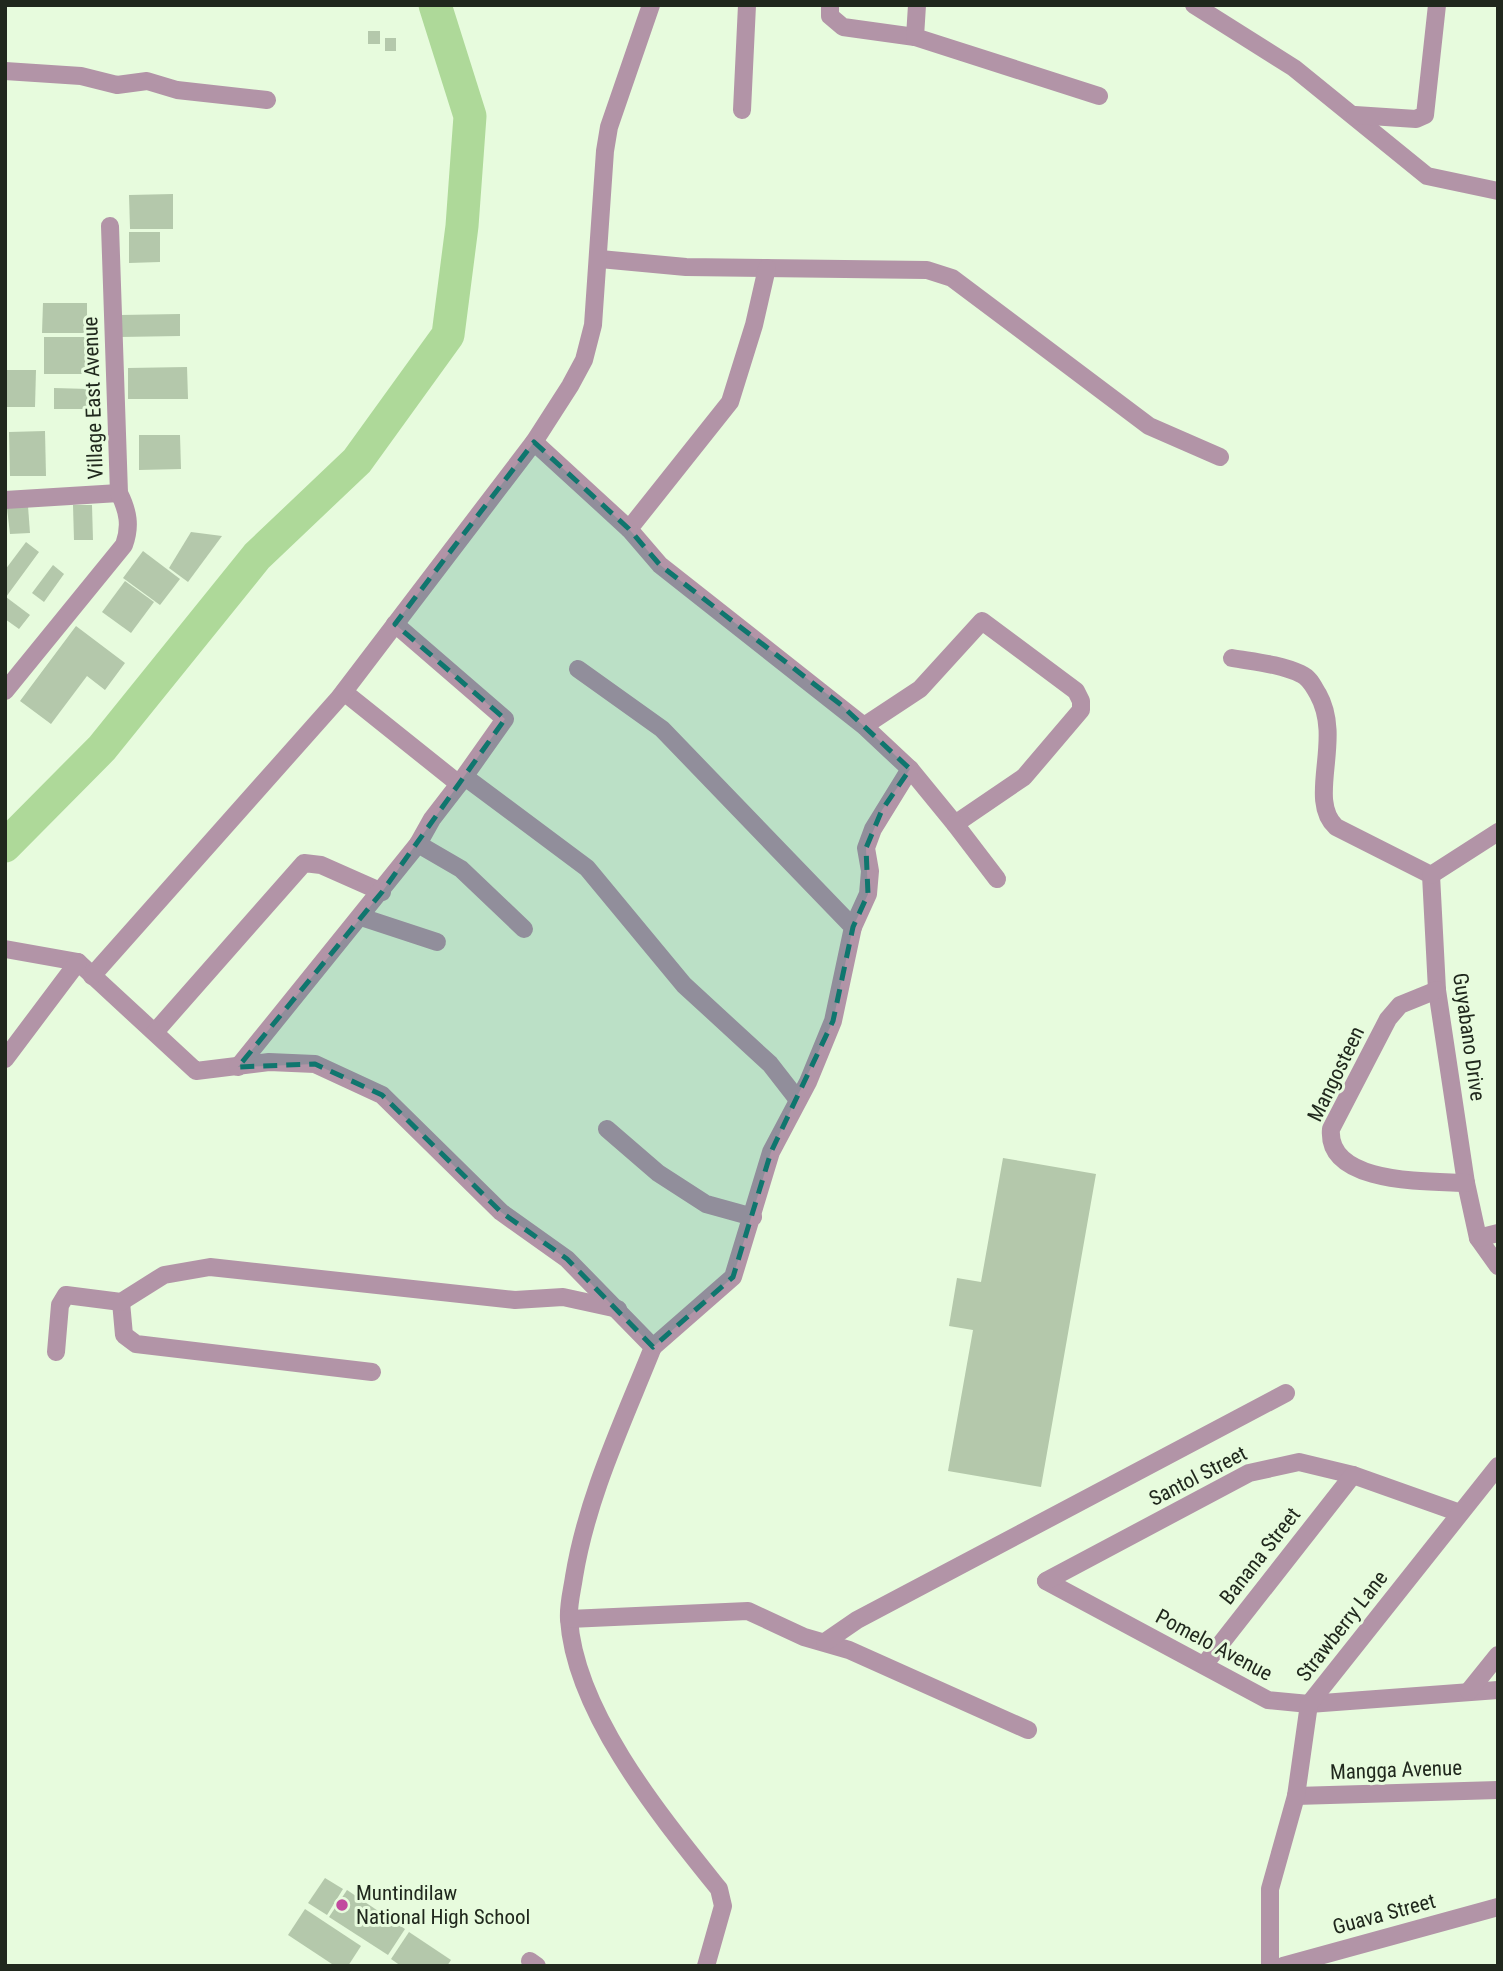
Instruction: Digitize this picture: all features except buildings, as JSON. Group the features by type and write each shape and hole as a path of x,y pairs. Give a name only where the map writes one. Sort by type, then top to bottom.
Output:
{"street":[{"path":"92,975 344,692 534,442 584,360 593,325 609,127 651,5"},
{"path":"742,110 747,5"},
{"path":"830,5 830,16 843,27 915,37 1098,96"},
{"path":"915,37 918,5"},
{"path":"1194,5 1294,68 1427,176 1498,191"},
{"path":"1355,115 1416,119 1425,115 1437,5"},
{"path":"5,71 81,76 117,85 147,81 177,90 267,100"},
{"name":"Village East Avenue","path":"5,691 124,545 128,531 127,510 119,493 110,226"},
{"path":"600,259 686,267 927,271 952,278 1149,426 1220,457"},
{"path":"629,529 730,402 754,325 767,268"},
{"path":"534,442 629,529 660,565 864,726 910,769 997,879"},
{"path":"5,500 119,493"},
{"path":"864,726 920,689 982,621 1076,691 1081,701 1081,710 1024,778 955,824"},
{"path":"238,1067 382,892 505,719 395,624"},
{"path":"1232,658 1303,674 1310,681 1326,714 1330,737 1322,804 1326,818 1336,827 1431,875 1498,832"},
{"path":"578,669 662,729 853,927"},
{"path":"344,692 462,781 587,868 684,985 770,1064 798,1100"},
{"path":"706,1966 723,1906 719,1889 642,1792 596,1709 576,1655 569,1619 580,1537 653,1347 733,1277 771,1152 798,1100 833,1021 853,927 868,894 870,871 866,848 873,829 910,769"},
{"path":"418,844 461,869 524,929"},
{"path":"155,1032 304,863 321,865 382,892"},
{"name":"Guyabano Drive","path":"1431,875 1437,990 1466,1182 1478,1238 1498,1266"},
{"path":"360,917 437,942"},
{"path":"5,949 78,962 196,1071 269,1062 315,1064 382,1095 501,1212 567,1259 653,1347"},
{"path":"5,1059 78,962"},
{"name":"Mangosteen","path":"1437,990 1401,1005 1388,1019 1331,1129 1330,1140 1335,1154 1349,1166 1367,1173 1466,1182"},
{"path":"607,1129 658,1173 706,1204 753,1217"},
{"path":"1478,1238 1498,1233"},
{"path":"56,1352 60,1306 66,1295 121,1302 164,1275 211,1267 515,1300 563,1297 618,1309"},
{"path":"121,1302 124,1335 136,1344 372,1372"},
{"path":"825,1642 857,1620 1286,1393"},
{"name":"Santol Street","path":"1046,1581 1249,1474 1299,1462 1353,1475 1460,1513"},
{"name":"Strawberry Lane","path":"1270,1966 1270,1889 1296,1796 1309,1704 1498,1466"},
{"name":"Banana Street","path":"1204,1665 1353,1475"},
{"name":"Pomelo Avenue","path":"1046,1581 1268,1700 1309,1704 1469,1690 1498,1690"},
{"path":"569,1619 748,1611 1028,1730"},
{"path":"1469,1690 1498,1655"},
{"name":"Mangga Avenue","path":"1296,1796 1498,1790"},
{"name":"Guava Street","path":"1283,1966 1498,1907"}],"highlighted area":[{"path":"534,442 629,529 660,565 840,704 910,769 882,810 866,848 868,894 853,927 833,1021 771,1152 733,1277 653,1347 567,1259 501,1212 382,1095 315,1064 238,1067 382,892 505,719 395,624"}],"waterway":[{"path":"5,846 102,748 257,556 357,461 448,335 462,226 470,116 435,5"}],"place":[{"name":"Muntindilaw National High School","path":"342,1905"}]}
